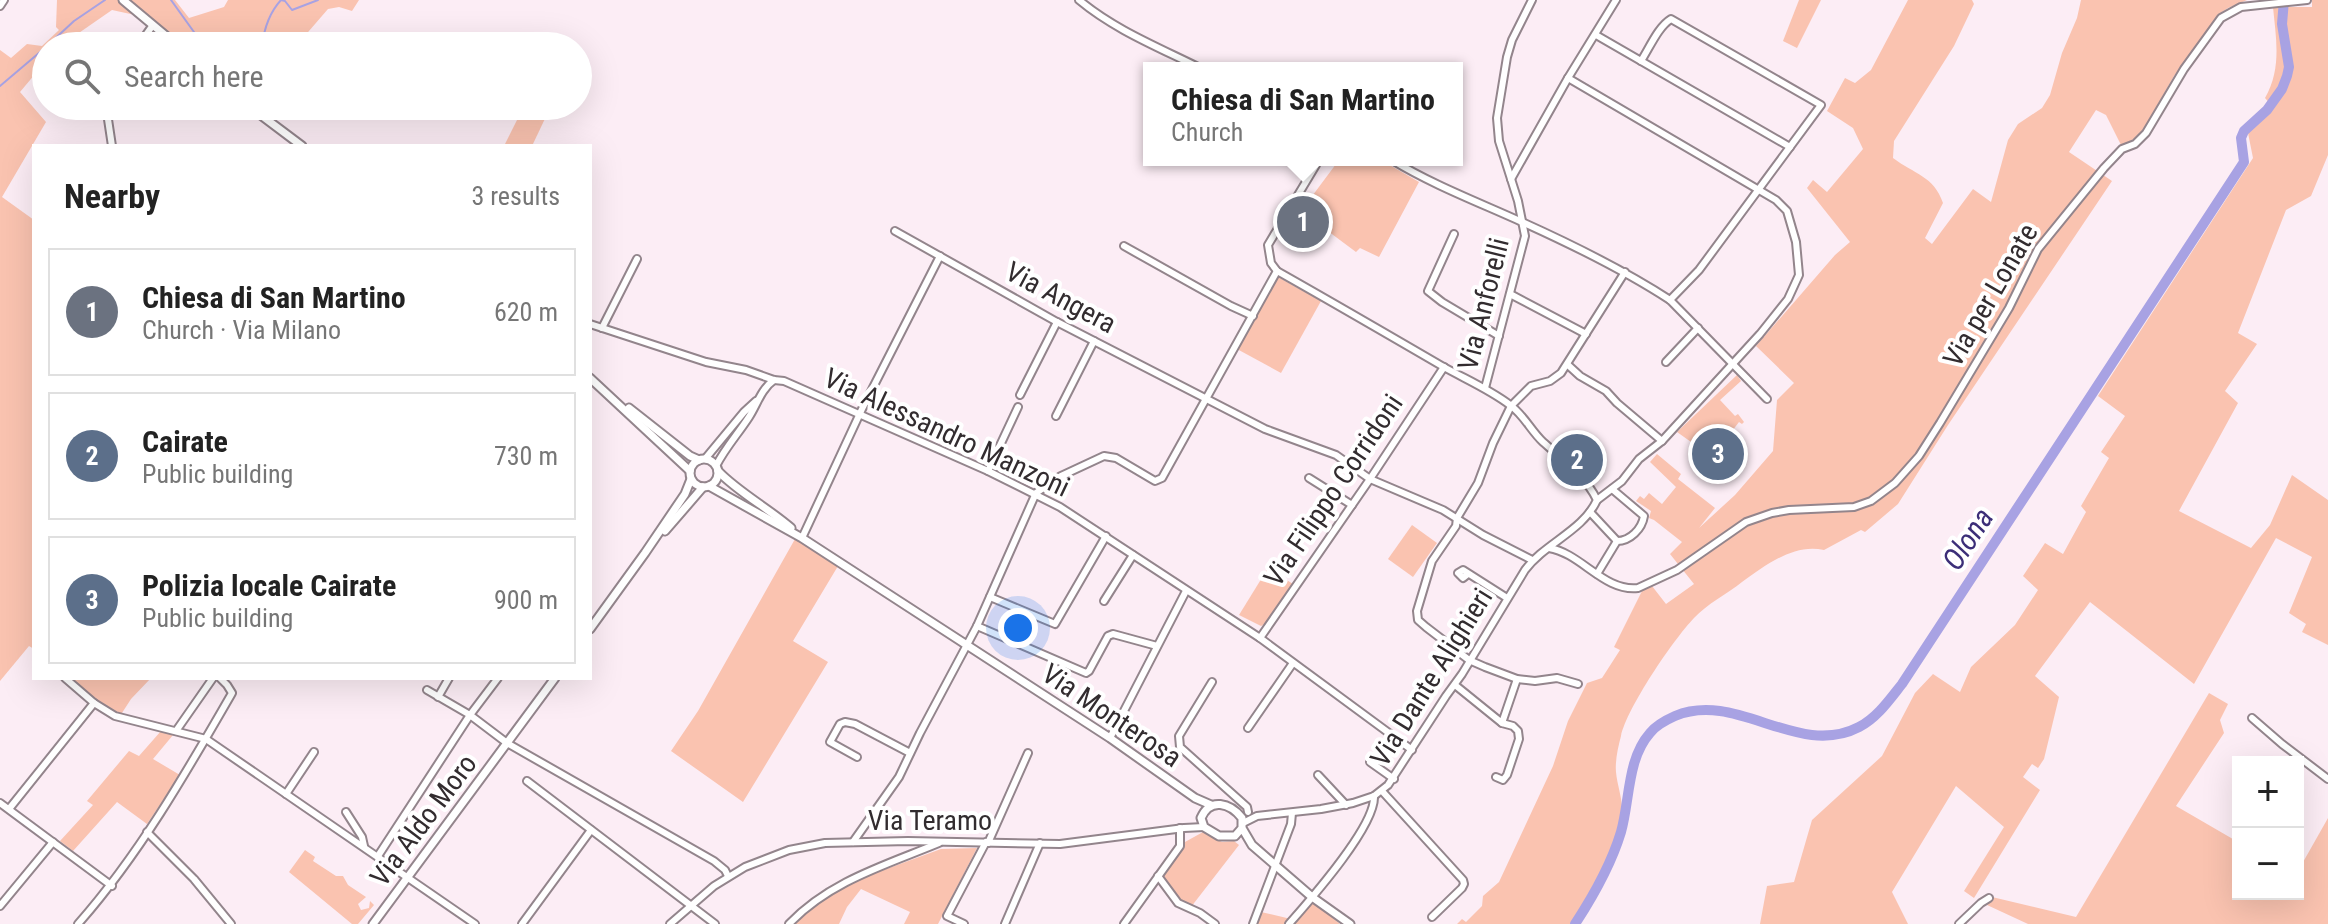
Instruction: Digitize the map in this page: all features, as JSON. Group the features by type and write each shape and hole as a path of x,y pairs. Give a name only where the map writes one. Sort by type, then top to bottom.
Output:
{"main road":[{"path":"124,1 161,32"},
{"path":"268,120 299,144"},
{"path":"592,380 691,475 698,486 706,486"},
{"path":"601,388 690,456 717,468 715,482 706,486 645,553"},
{"path":"592,626 685,494 695,462 702,459"},
{"name":"Via Monterosa","path":"717,468 727,481 762,504 802,538"},
{"name":"Via Monterosa","path":"706,486 802,538 1110,738 1195,798 1205,815"},
{"name":"Via Aldo Moro","path":"373,924 554,680"},
{"path":"1235,836 1242,826 1244,813 1228,807 1205,815 1219,836 1235,836 1273,864"},
{"path":"1242,826 1246,838 1273,864 1350,924"}],"street":[{"path":"0,6 4,0"},
{"path":"1079,0 1119,28 1188,62"},
{"name":"Via Anforelli","path":"1485,388 1523,246 1523,222 1498,133 1498,100 1509,49 1532,0"},
{"path":"1511,179 1616,0"},
{"name":"Via per Lonate","path":"1597,574 1615,585 1638,588 1677,570 1746,522 1789,510 1854,507 1883,493 1919,456 2009,308 2038,249 2115,156 2146,133 2184,69 2221,18 2241,7 2302,0"},
{"path":"1641,61 1666,20 1671,19 1821,105 1699,270 1670,300"},
{"path":"148,32 153,25"},
{"path":"1596,35 1790,147"},
{"path":"1315,166 1268,245 1271,263 1277,271 1485,388 1511,406 1538,438 1574,469 1597,500 1662,441 1760,334 1788,299 1799,275 1796,242 1787,211 1776,200 1568,78"},
{"path":"108,120 112,144"},
{"path":"1402,166 1625,272 1670,300 1767,399"},
{"name":"Via Angera","path":"895,231 1057,322 1265,429 1336,455 1370,479 1457,518 1532,560"},
{"path":"1454,234 1428,291 1499,336"},
{"path":"1124,246 1253,316"},
{"path":"802,538 862,409 940,256"},
{"path":"602,328 637,259"},
{"path":"853,842 899,777 977,626 1036,493 1061,476 1104,456 1116,458 1145,476 1159,480 1168,469 1277,271"},
{"path":"1578,684 1557,678 1535,681 1517,679 1469,660 1418,620 1417,611 1432,561 1456,526 1457,518 1478,483 1511,406 1531,386 1550,381 1568,365 1625,272"},
{"path":"1510,294 1586,334"},
{"path":"1020,395 1057,322"},
{"name":"Via Alessandro Manzoni","path":"592,325 706,362 784,381 1036,493 1260,638 1412,750"},
{"path":"1666,362 1698,328"},
{"path":"1056,416 1094,341"},
{"path":"1568,365 1606,391 1662,441"},
{"name":"Via Filippo Corridoni","path":"1260,638 1444,367"},
{"path":"717,468 774,380"},
{"path":"702,459 759,399"},
{"path":"988,471 1018,407"},
{"path":"1309,478 1352,505"},
{"path":"1549,548 1563,552 1597,574 1617,541 1630,538 1644,521 1644,516 1612,489"},
{"name":"Via Dante Alighieri","path":"1242,826 1257,816 1346,805 1382,791 1394,779 1532,560 1590,512 1597,500"},
{"path":"1590,512 1617,541"},
{"path":"990,597 1055,624 1106,536"},
{"path":"1561,538 1563,552"},
{"path":"1104,601 1133,555"},
{"path":"1468,574 1507,598"},
{"path":"1110,738 1186,591"},
{"path":"977,626 1086,673 1108,636 1113,634 1157,646"},
{"path":"1248,728 1293,663"},
{"path":"1502,723 1517,679"},
{"path":"67,680 115,716 206,739 475,924"},
{"path":"176,731 212,680"},
{"path":"78,924 112,886 206,739 232,693 222,680"},
{"path":"438,697 448,680"},
{"path":"378,856 470,715 496,680"},
{"path":"1212,682 1179,736 1180,747 1247,807 1244,813"},
{"path":"1455,685 1502,723 1518,731 1519,739 1507,775 1503,780 1496,777"},
{"path":"427,690 470,715 507,743 714,861 728,876"},
{"path":"9,809 94,703"},
{"path":"2252,718 2328,779"},
{"path":"857,757 830,742 840,724 855,724 910,753"},
{"path":"286,794 314,752"},
{"path":"964,924 947,916 987,842 1028,753"},
{"path":"1370,762 1394,779"},
{"path":"1318,775 1346,805"},
{"path":"527,781 715,924"},
{"path":"1382,791 1463,880 1462,888 1432,917"},
{"path":"1289,924 1330,879 1362,828 1374,803 1374,796"},
{"path":"0,803 112,886"},
{"path":"346,812 362,837 364,846"},
{"name":"Via Dante Alighieri","path":"1244,813 1272,815"},
{"path":"1253,924 1273,864 1291,824 1292,813"},
{"name":"Via Teramo","path":"670,924 728,876 789,850 825,843 853,842 1060,844 1182,828 1205,815"},
{"path":"1124,924 1181,843 1182,828"},
{"path":"522,924 591,830"},
{"path":"147,832 194,879 231,924"},
{"path":"0,906 53,842"},
{"path":"789,924 823,893 943,842"},
{"path":"1005,924 1040,843"},
{"path":"1158,876 1178,903 1215,924"},
{"path":"1959,924 1989,898"}],"shaded area":[{"path":"57,0 118,0 135,15 112,10 80,32 57,32 59,30 56,27"},
{"path":"128,0 175,0 189,18 224,7 228,0 359,0 352,11 339,7 328,9 308,32 167,32"},
{"path":"1799,0 1821,0 1797,48 1783,41"},
{"path":"1908,0 1972,0 1974,4 1954,46 1894,141 1893,158 1929,181 1943,203 1925,238 1932,244 1973,189 1991,202 2008,140 2018,124 2042,108 2050,95 2081,0 2247,0 2219,14 2174,76 2141,134 2121,145 2106,115 2096,110 2069,152 2112,181 1898,504 1865,532 1861,530 1824,550 1802,550 1771,563 1705,608 1675,642 1641,692 1625,724 1616,763 1622,804 1620,822 1602,868 1570,924 1457,924 1462,919 1466,922 1482,906 1483,896 1499,882 1553,766 1568,721 1587,683 1602,678 1620,650 1614,647 1643,589 1652,586 1666,604 1694,584 1670,554 1682,542 1649,518 1651,511 1636,501 1640,496 1644,499 1649,493 1662,504 1676,487 1650,462 1657,454 1681,474 1678,479 1715,508 1699,528 1735,495 1773,451 1777,400 1794,383 1756,346 1835,255 1850,242 1807,188 1813,180 1827,192 1863,149 1853,128 1827,111 1845,78 1855,83 1871,70"},
{"path":"2312,0 2328,0 2328,155 2311,196 2286,210 2238,333 2257,344 2225,391 2238,403 2179,511 2251,548 2270,525 2292,475 2328,500 2328,645 2302,632 2306,624 2289,613 2312,557 2276,538 2194,684 2090,602 2035,676 2059,697 2044,759 2038,768 2032,764 2023,777 2040,790 1974,898 1964,891 2004,827 1956,786 1892,892 1908,924 1760,924 1767,886 1794,882 1812,820 1882,756 1915,693 1933,674 1960,692 1971,667 2015,625 2038,590 2023,576 2045,543 2063,554 2086,512 2081,506 2109,458 2101,452 2125,416 2098,396 2253,158 2248,133 2272,106 2265,98 2276,64 2273,7 2312,7"},
{"path":"27,44 32,45 32,78 20,92 32,106 32,120 46,122 2,197 32,219 32,648 29,646 0,681 0,50 11,58"},
{"path":"517,120 544,120 533,144 505,144"},
{"path":"1335,166 1391,166 1419,182 1379,257 1360,248 1356,252 1301,211"},
{"path":"1278,277 1321,301 1281,373 1237,349"},
{"path":"1737,375 1741,381 1720,400 1744,422 1739,422 1719,448 1715,446 1708,454 1677,432"},
{"path":"1412,525 1437,543 1413,577 1388,559"},
{"path":"795,539 838,566 793,641 828,662 743,802 671,751 698,711"},
{"path":"1268,568 1293,584 1261,626 1239,615"},
{"path":"72,680 149,680 120,716 99,704"},
{"path":"2209,693 2228,704 2220,720 2224,733 2176,806 2232,839 2232,900 2304,900 2304,860 2328,818 2328,924 2028,924 1987,905 1992,897 2076,917"},
{"path":"161,731 173,735 153,759 180,775 147,824 117,802 73,851 60,841 93,805 87,801 129,751 139,756"},
{"path":"1203,832 1222,842 1234,841 1239,845 1191,907 1181,901 1162,875 1185,842"},
{"path":"977,848 938,924 904,924 910,912 861,889 839,924 793,924 814,904 848,883 941,849"},
{"path":"305,850 315,857 313,861 336,876 343,876 348,885 366,897 358,904 361,910 369,908 370,901 374,905 358,924 352,924 289,872"},
{"path":"1309,898 1340,924 1255,924 1261,912 1291,919"}],"waterway":[{"path":"62,32 105,0"},
{"path":"171,0 194,32"},
{"path":"264,32 273,10 281,0 292,10 318,0"},
{"name":"Olona","path":"1575,924 1612,856 1624,820 1637,755 1658,725 1675,716 1698,710 1721,711 1790,731 1836,735 1872,719 1902,684 2244,162 2241,138 2244,131 2267,110 2287,76 2289,67 2282,24 2284,0"},
{"path":"0,86 32,59"}],"place":[{"name":"Chiesa di San Martino","path":"1303,222"},
{"name":"Polizia locale Cairate","path":"1718,454"},
{"name":"Cairate","path":"1577,460"}]}
